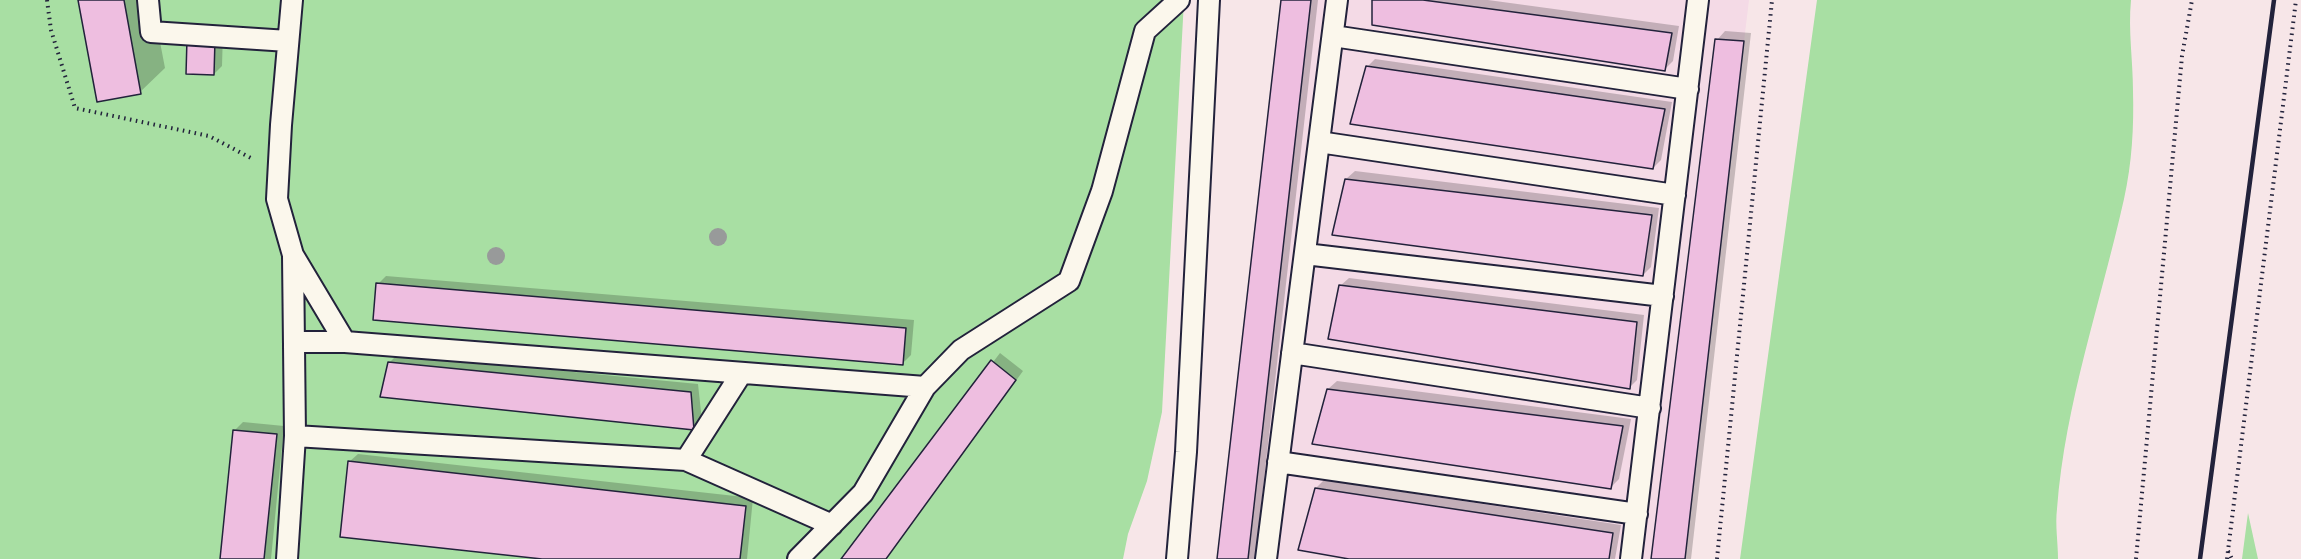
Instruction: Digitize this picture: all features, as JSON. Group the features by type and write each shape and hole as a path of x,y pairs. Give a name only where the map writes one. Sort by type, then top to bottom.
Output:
{"lane":[{"path":"148,0 151,32 288,41"},
{"path":"292,0 277,199 293,255 345,342"},
{"path":"798,559 863,493 925,387 961,350 1068,281 1102,191 1145,31 1179,0"},
{"path":"1177,559 1186,452 1209,0"},
{"path":"1266,559 1337,0"},
{"path":"1631,559 1698,0"},
{"path":"1333,36 1688,89"},
{"path":"1319,142 1675,195"},
{"path":"1305,254 1663,296"},
{"path":"287,559 296,436 293,255"},
{"path":"294,342 345,342 925,387"},
{"path":"1292,353 1650,408"},
{"path":"686,460 741,374"},
{"path":"296,436 686,460 832,525"},
{"path":"1278,462 1637,514"}],"path":[{"path":"47,0 51,30 75,108 209,136 278,172"},
{"path":"1717,559 1772,0"},
{"path":"2136,559 2182,56 2192,0"},
{"path":"2227,559 2296,0"},
{"path":"2228,550 2232,559"}],"shaded area":[{"path":"1281,0 1749,0 1682,559 1217,559"}],"green space":[{"path":"0,0 1184,0 1162,412 1147,481 1128,534 1123,559 0,559"},
{"path":"1817,0 2131,0 2133,118 2129,172 2068,430 2056,515 2058,559 1740,559"},
{"path":"2248,513 2258,559 2242,559"}],"building":[{"path":"78,0 124,0 141,94 97,102"},
{"path":"1281,0 1311,0 1248,559 1217,559"},
{"path":"1372,0 1423,0 1672,33 1665,71 1372,25"},
{"path":"187,39 215,40 214,75 186,74"},
{"path":"1715,39 1744,41 1685,559 1651,559"},
{"path":"1366,66 1665,109 1653,169 1350,124"},
{"path":"1345,179 1652,215 1643,276 1332,235"},
{"path":"376,283 906,328 903,365 373,320"},
{"path":"1339,285 1637,322 1630,389 1328,339"},
{"path":"991,360 1016,380 886,559 841,559"},
{"path":"388,362 691,392 694,430 380,397"},
{"path":"1327,389 1623,426 1611,489 1312,444"},
{"path":"233,430 277,434 264,559 220,559"},
{"path":"348,461 746,506 740,559 542,559 340,537"},
{"path":"1315,488 1613,533 1609,559 1349,559 1298,550"}],"railway":[{"path":"2200,559 2274,0"}]}
